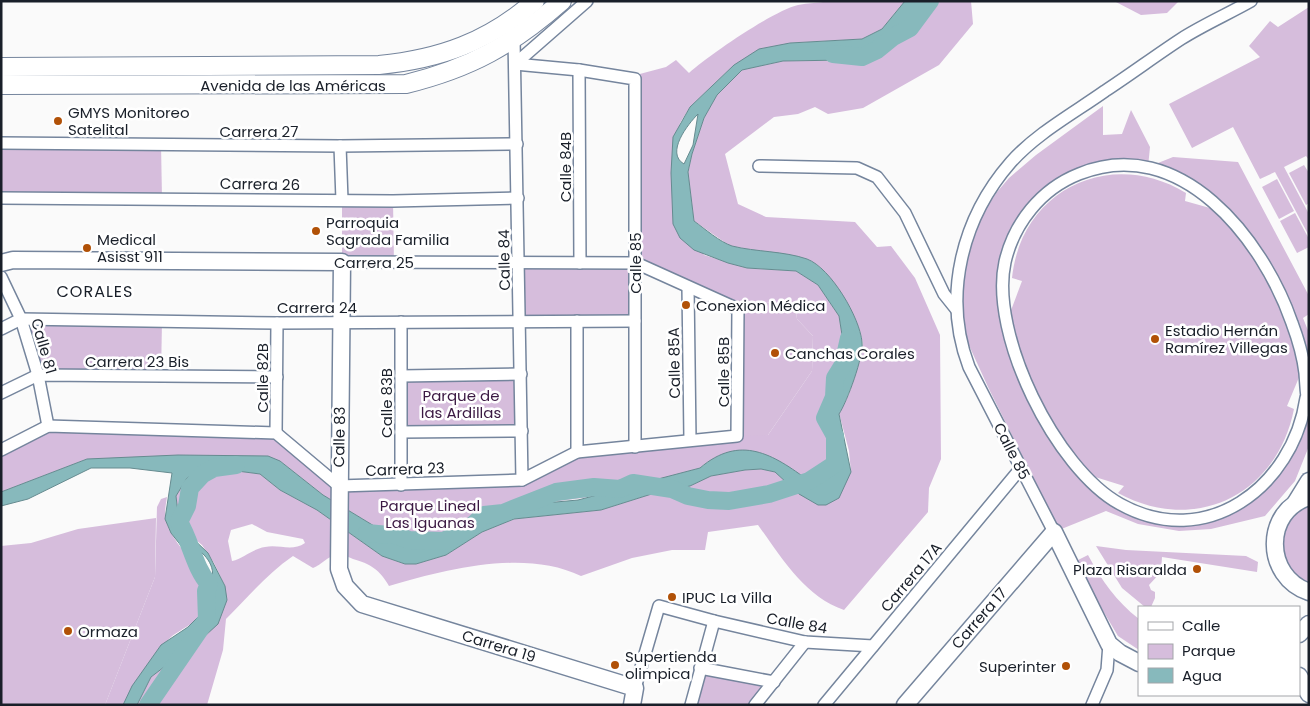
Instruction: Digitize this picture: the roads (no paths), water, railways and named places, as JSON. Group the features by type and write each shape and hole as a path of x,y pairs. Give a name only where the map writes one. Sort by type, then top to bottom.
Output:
{"main road":[{"name":"Avenida de las Américas","path":"1,67 379,66 419,61 460,48 503,26 536,1"},
{"name":"Avenida de las Américas","path":"1,85 356,86 406,84 468,65 514,39 562,1"}],"street":[{"path":"515,64 586,1"},
{"path":"956,309 957,280 971,226 990,190 1012,161 1059,122 1182,38 1251,1"},
{"name":"Calle 84","path":"514,39 522,480"},
{"path":"515,64 579,70"},
{"name":"Calle 85","path":"579,70 635,79 635,448"},
{"name":"Calle 84B","path":"579,70 580,263"},
{"name":"Carrera 27","path":"1,143 340,146 517,144"},
{"path":"340,146 342,200"},
{"name":"Calle 85","path":"759,166 857,168 877,177 906,213 944,294 956,309 960,339 970,367 1109,644"},
{"path":"1134,166 1147,168 1184,181 1226,214 1257,252 1273,280 1298,340 1305,371 1307,404 1298,430 1283,461 1265,484 1242,502 1210,516 1182,520 1153,517 1120,504 1093,483 1064,448 1036,405 1022,374 1012,341 1003,294 1004,267 1018,228 1034,206 1055,187 1092,170 1134,166"},
{"name":"Carrera 26","path":"1,198 342,200 518,198"},
{"name":"Carrera 25","path":"1,263 33,260 636,263 738,309"},
{"name":"Calle 83","path":"342,262 338,569 342,582 349,592 362,604"},
{"name":"Calle 81","path":"1,277 21,318 38,375 48,426"},
{"name":"Calle 85A","path":"688,287 690,440"},
{"name":"Calle 85B","path":"737,436 738,309"},
{"name":"Carrera 24","path":"1,329 21,318 277,323 635,321"},
{"path":"577,321 577,452"},
{"name":"Calle 83B","path":"401,322 401,485"},
{"name":"Calle 82B","path":"276,433 277,323"},
{"path":"401,376 521,374"},
{"name":"Carrera 23 Bis","path":"1,393 38,375 277,377"},
{"path":"1,450 48,426 276,433 338,491"},
{"path":"401,432 522,431"},
{"name":"Carrera 23","path":"338,491 401,485 522,480 577,452 635,448 690,440 737,436"},
{"name":"Carrera 17A","path":"824,705 1021,468"},
{"path":"1308,593 1298,587 1284,574 1274,550 1277,526 1284,513 1302,500 1309,481"},
{"name":"Carrera 17","path":"905,705 1054,532"},
{"name":"Carrera 19","path":"362,604 636,688"},
{"name":"Calle 84","path":"636,688 659,606 805,642 873,646"},
{"path":"691,705 714,621"},
{"path":"1300,633 1309,624"},
{"path":"755,705 805,642"},
{"path":"1109,644 1120,653 1138,662"},
{"path":"1092,705 1107,670 1109,644"},
{"path":"700,668 774,682"},
{"path":"1300,678 1309,694"},
{"path":"632,705 636,688"}],"water":[{"path":"905,1 930,1 900,38 877,50 846,60 783,61 742,70 717,95 704,118 688,172 694,221 732,246 798,256 816,264 825,272 843,295 856,320 862,349 858,368 839,414 851,472 839,498 826,505 818,505 799,494 775,472 761,469 745,470 711,476 690,486 658,492 601,510 514,519 482,532 446,555 416,564 405,564 382,556 317,510 280,490 260,474 214,468 202,470 187,478 176,496 179,522 184,530 208,553 225,586 227,600 218,624 151,677 137,705 123,705 132,686 161,645 188,627 203,612 207,602 201,579 186,552 171,533 165,519 172,473 130,468 91,468 28,499 1,506 1,492 87,459 178,455 268,456 280,461 323,495 389,535 429,544 456,536 484,515 501,507 578,500 700,468 715,458 729,452 743,450 769,456 796,471 809,481 822,479 830,474 834,469 834,454 822,428 845,354 839,316 818,285 796,271 747,268 728,263 694,250 680,238 673,224 671,173 673,137 690,107 734,65 759,49 790,43 862,39 882,29","holes":["698,114 693,145 684,164 679,159 677,146 684,131","192,546 210,562 213,573 209,584 201,571"]}],"waterway":[{"path":"833,54 862,57 877,50 893,37 910,28 930,1"},
{"path":"367,533 389,535 390,533 409,540 444,541 472,526 484,515 503,513 556,492 594,487 620,489 633,483 672,489 688,496 708,500 729,501 769,494 809,481 835,464 835,436 825,418 834,397 835,378 843,365 849,338"},
{"path":"148,705 207,619 206,591 209,584 196,562 179,522 187,506 190,488 203,474 214,468 236,465"}],"place":[{"name":"GMYS Monitoreo Satelital","path":"58,121"},
{"name":"Parroquia Sagrada Familia","path":"316,231"},
{"name":"Medical Asisst 911","path":"87,248"},
{"name":"Conexion Médica","path":"686,305"},
{"name":"Estadio Hernán Ramírez Villegas","path":"1155,339"},
{"name":"Canchas Corales","path":"775,353"},
{"name":"Plaza Risaralda","path":"1197,569"},
{"name":"IPUC La Villa","path":"672,597"},
{"name":"Ormaza","path":"68,631"},
{"name":"Supertienda olimpica","path":"615,665"},
{"name":"Superinter","path":"1066,666"}],"district":[{"name":"CORALES","path":"95,291"}],"park label":[{"name":"Parque de las Ardillas","path":"461,404"},
{"name":"Parque Lineal Las Iguanas","path":"430,514"}]}
